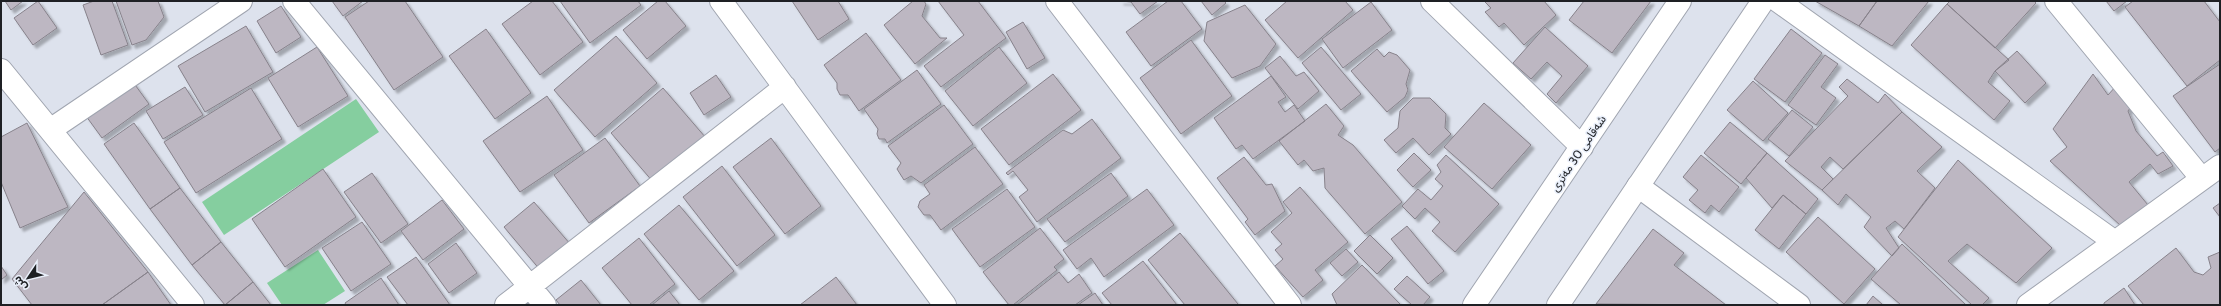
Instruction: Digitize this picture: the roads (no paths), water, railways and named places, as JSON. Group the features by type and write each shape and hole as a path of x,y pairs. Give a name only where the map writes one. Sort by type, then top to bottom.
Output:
{"street":[{"path":"50,130 240,1"},
{"path":"294,1 545,305"},
{"path":"721,1 945,305"},
{"path":"1057,1 1290,305"},
{"path":"1432,1 1582,148"},
{"name":"شەقامی 30 مەتری","path":"1474,305 1582,148 1680,1"},
{"path":"1558,305 1763,1"},
{"path":"1778,1 2115,242"},
{"path":"2056,1 2202,179"},
{"path":"1,70 194,305"},
{"path":"506,305 785,88"},
{"path":"2031,304 2220,166"},
{"path":"1638,186 1799,305"}]}
